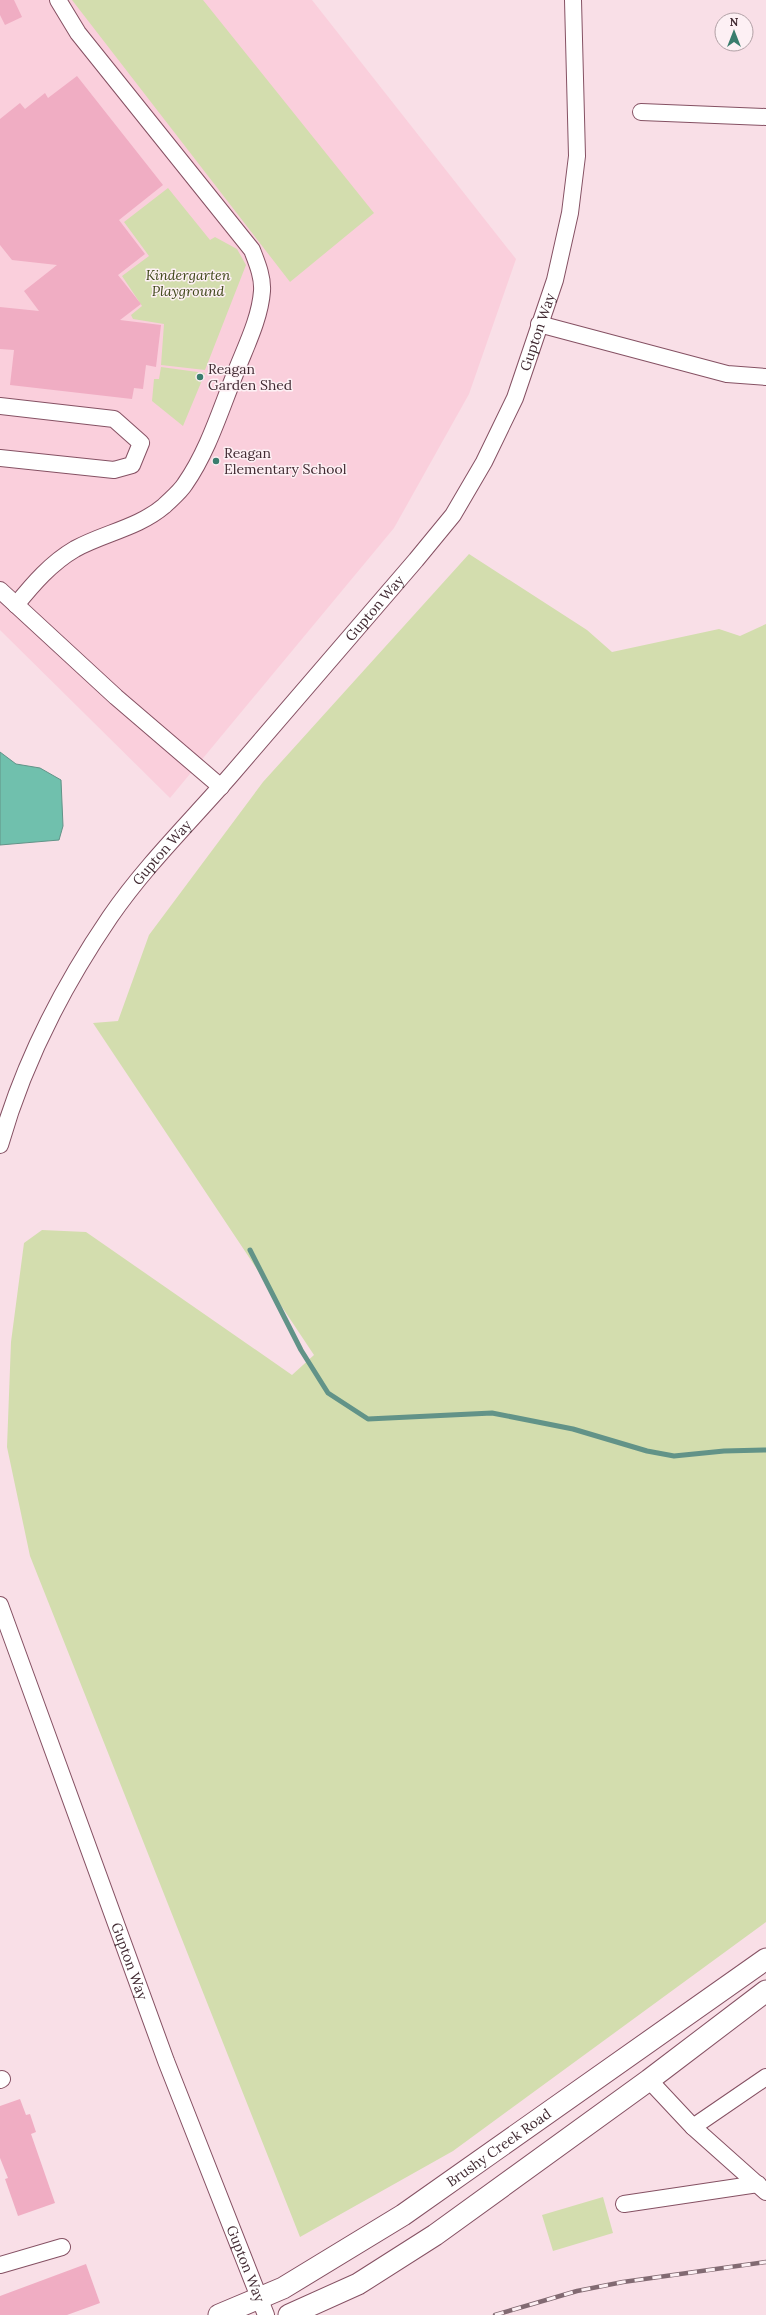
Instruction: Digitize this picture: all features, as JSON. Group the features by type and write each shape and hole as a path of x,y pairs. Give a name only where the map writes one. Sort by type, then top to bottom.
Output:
{"main road":[{"name":"Brushy Creek Road","path":"218,2315 263,2306 283,2288 403,2215 766,1959"},
{"path":"289,2315 358,2284 428,2240 649,2080 766,1991"}],"street":[{"path":"16,605 33,584 54,564 75,549 133,526 163,506 185,485 208,441 259,309 262,290 260,272 252,250 78,33 58,0"},
{"name":"Gupton Way","path":"0,1145 20,1085 49,1021 75,971 111,916 158,856 221,786 454,514 484,462 515,398 555,280 570,213 578,156 573,0"},
{"path":"641,112 766,117"},
{"path":"539,324 727,374 766,377"},
{"path":"0,406 114,419 141,443 132,465 114,470 0,458"},
{"path":"0,590 116,697 221,786"},
{"name":"Gupton Way","path":"0,1604 166,2062 263,2306"},
{"path":"693,2127 766,2077"},
{"path":"649,2080 693,2127 762,2188"},
{"path":"624,2204 762,2188"},
{"path":"1,2263 62,2247"}],"shaded area":[{"name":"Reagan Elementary School","path":"0,0 312,0 516,259 469,394 394,528 170,798 0,630"},
{"path":"0,752 16,764 40,768 61,780 63,826 59,840 0,845"}],"green space":[{"path":"72,0 203,0 374,213 290,282"},
{"name":"Kindergarten Playground","path":"168,188 210,240 215,237 237,249 246,265 205,370 161,365 164,324 133,319 131,315 142,306 122,276 149,256 124,222"},
{"path":"161,367 205,373 183,426 152,401 154,379 159,379"},
{"path":"469,554 587,630 612,652 719,629 740,636 766,624 766,1922 453,2151 300,2237 30,1556 7,1447 11,1342 24,1243 42,1230 86,1232 292,1375 314,1355 93,1023 118,1021 149,935 263,782"},
{"path":"603,2197 613,2233 553,2251 542,2215"}],"building":[{"path":"0,0 14,0 22,17 5,25 0,15"},
{"path":"77,76 163,185 119,220 145,254 118,275 141,304 120,320 161,325 156,367 146,365 143,389 134,388 132,399 10,385 14,350 0,349 0,307 39,311 24,291 57,265 12,260 0,245 0,119 20,103 25,109 45,93 48,98"},
{"path":"20,2099 26,2115 30,2114 36,2132 31,2134 55,2203 18,2216 5,2179 8,2178 0,2158 0,2106"},
{"path":"86,2264 100,2303 67,2315 0,2315 0,2296"}],"waterway":[{"path":"250,1250 301,1350 328,1393 368,1419 492,1413 573,1429 647,1451 674,1456 724,1451 766,1450"}],"railway":[{"path":"495,2315 577,2291 623,2282 766,2262"}],"place":[{"name":"Reagan Garden Shed","path":"200,377"},
{"name":"Reagan Elementary School","path":"216,461"}]}
